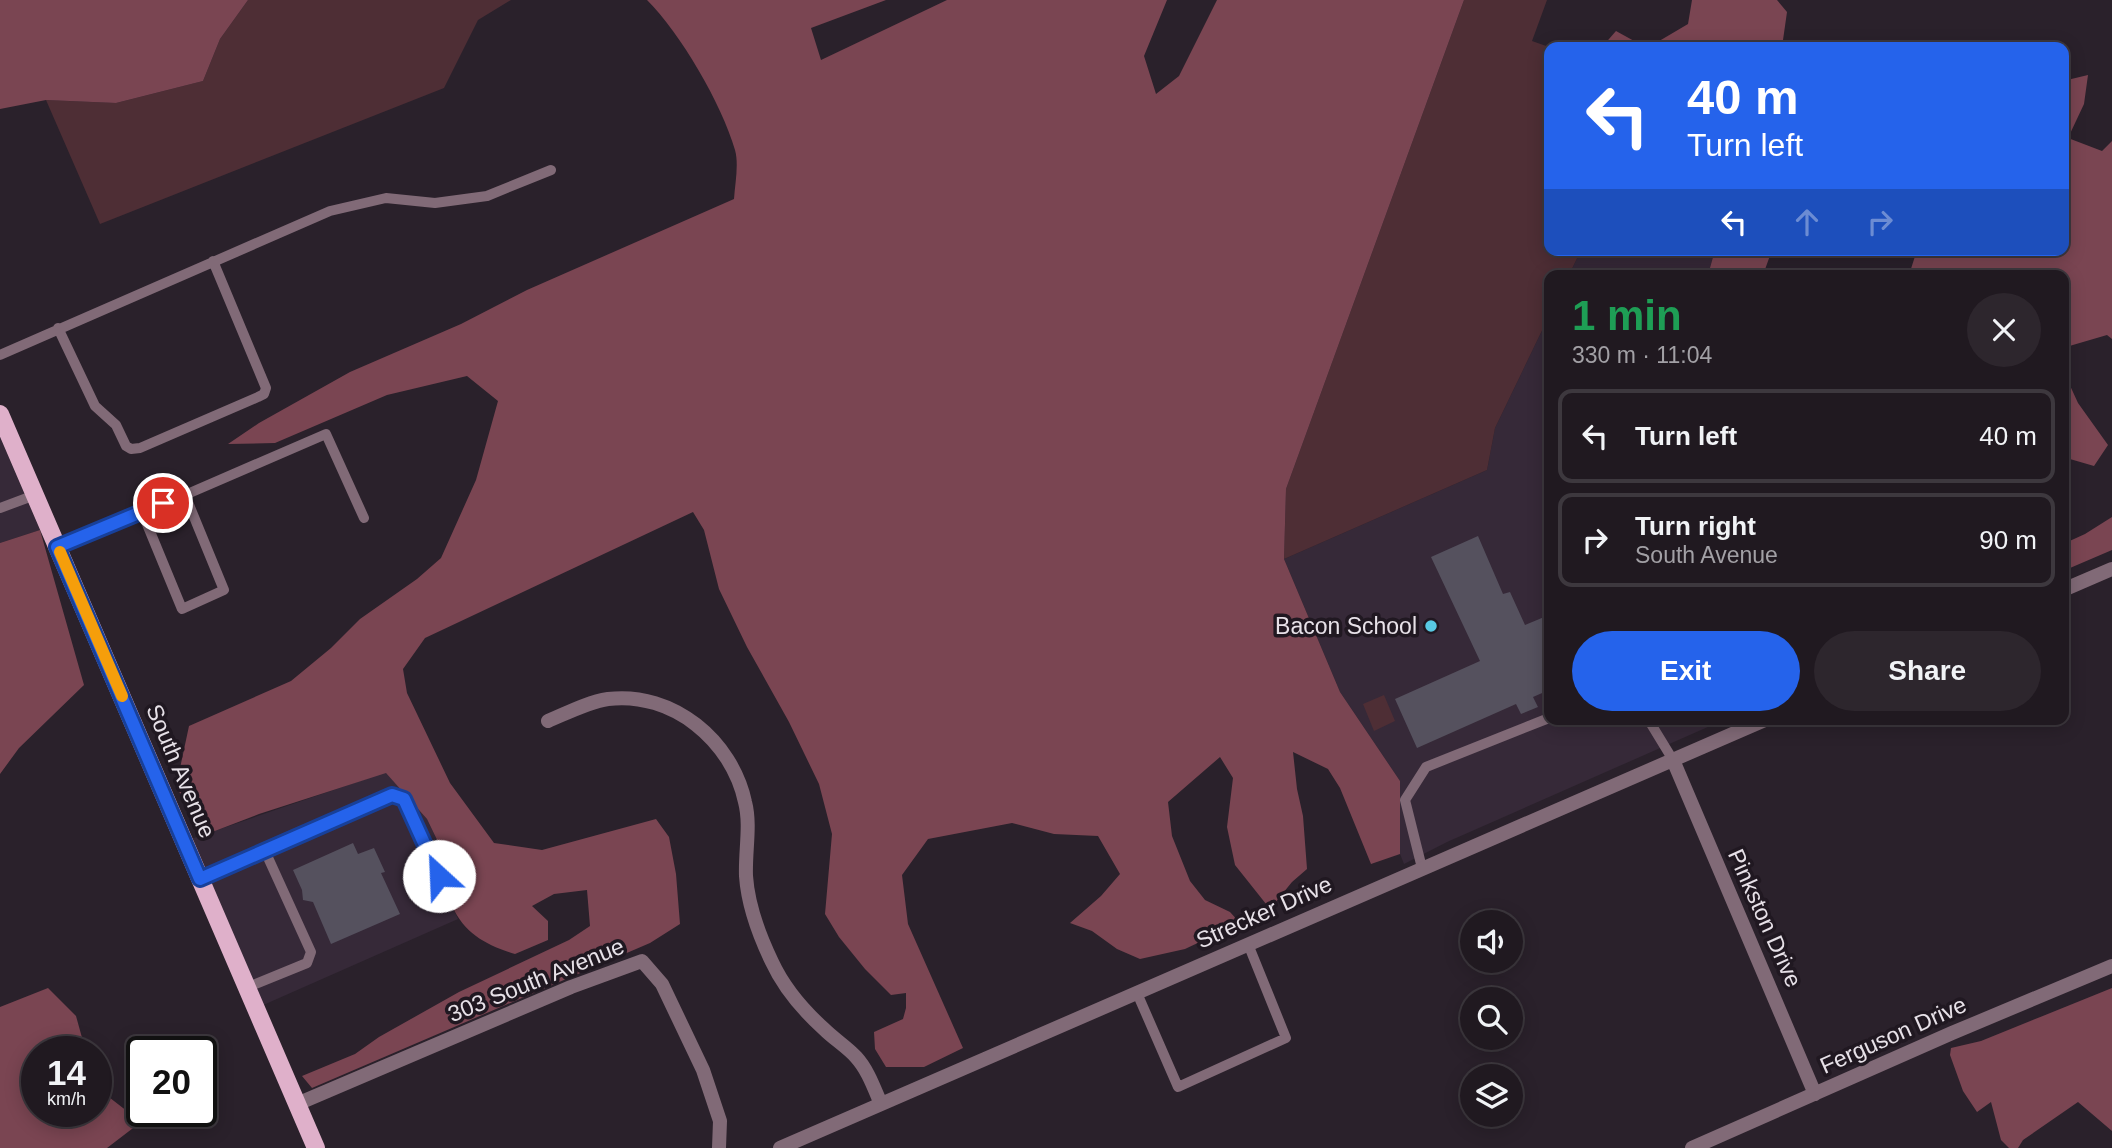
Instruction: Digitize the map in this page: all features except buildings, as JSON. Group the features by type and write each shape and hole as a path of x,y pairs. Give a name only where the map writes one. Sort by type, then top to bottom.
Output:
{"main road":[{"name":"South Avenue","path":"0,414 316,1148"}],"street":[{"path":"2069,587 2112,569"},
{"path":"548,721 605,700 637,700 683,716 711,737 731,764 745,799 748,815 746,877 750,904 762,940 786,988 810,1016 856,1056 881,1104"},
{"name":"Strecker Drive","path":"780,1148 1753,725"},
{"name":"Pinkston Drive","path":"1672,760 1815,1094"},
{"name":"303 South Avenue","path":"297,1104 571,987 642,961 662,984 703,1070 720,1121 719,1148"},
{"name":"Ferguson Drive","path":"1692,1148 1952,1033 2112,966"}],"lane":[{"path":"0,355 330,211 386,198 435,203 487,196 551,170"},
{"path":"58,328 95,406 116,425 125,446 131,449 140,448 187,428 264,394 265,388 213,261"},
{"path":"57,547 326,434 364,517"},
{"path":"0,508 35,495"},
{"path":"142,512 182,609 224,590 185,495"},
{"path":"1422,868 1405,800 1426,767 1544,720"},
{"path":"1652,725 1672,760"},
{"path":"200,879 392,795 404,799 439,876"},
{"path":"246,988 307,963 311,952 265,851"},
{"path":"1137,993 1178,1087 1286,1038 1248,944"}],"shaded area":[{"path":"0,0 248,0 220,39 203,81 116,103 46,100 0,109"},
{"path":"248,0 511,0 478,20 444,88 100,224 46,100 116,103 203,81 220,39"},
{"path":"647,0 886,0 811,28 821,60 947,0 1167,0 1144,56 1156,94 1179,76 1217,0 1464,0 1286,489 1284,559 1340,692 1400,781 1400,854 1371,864 1340,788 1328,769 1293,752 1303,816 1307,869 1292,882 1270,909 1235,865 1227,827 1233,778 1220,757 1168,802 1172,836 1190,881 1205,900 1230,912 1240,923 1185,949 1140,959 1117,949 1092,931 1070,923 1101,896 1120,874 1098,836 1054,834 1012,823 928,839 902,875 908,924 963,1048 924,1067 886,1067 875,1049 874,1032 903,1019 906,993 891,995 865,969 839,937 825,914 832,834 819,784 719,589 704,530 693,512 425,638 403,669 407,693 450,783 494,843 542,850 656,819 669,837 676,874 680,924 650,943 312,1088 302,1076 355,1054 379,1037 459,992 569,940 590,926 587,890 554,894 532,906 548,921 548,940 515,954 477,937 463,924 452,906 464,896 427,819 386,773 259,814 207,834 176,787 189,726 291,681 331,648 360,619 417,579 441,558 476,480 498,401 467,376 387,395 275,443 228,444 259,423 350,372 734,199 737,168 729,131 686,50"},
{"path":"1464,0 1547,0 1532,41 1544,45 1544,256 1578,256 1571,270 1544,270 1544,326 1495,428 1487,470 1284,559 1286,489"},
{"path":"1692,0 1777,0 1787,12 1783,42 1657,42 1688,24"},
{"path":"1616,31 1636,42 1606,42"},
{"path":"2088,75 2084,104 2069,136 2069,80"},
{"path":"2069,138 2102,151 2112,141 2112,339 2107,335 2069,346 2069,270 1911,270 1915,256 2069,256"},
{"path":"1578,256 1713,256 1709,270 1571,270"},
{"path":"1713,256 1770,256 1765,270 1709,270"},
{"name":"Bacon School","path":"1544,326 1544,725 1712,725 1447,842 1404,864 1400,854 1400,781 1340,692 1284,559 1487,470 1495,428"},
{"path":"2069,383 2078,403 2108,445 2094,466 2069,459"},
{"path":"0,437 40,530 0,543"},
{"path":"2112,517 2112,550 2069,568 2069,541"},
{"path":"40,530 84,685 19,748 0,774 0,543"},
{"path":"1384,695 1395,721 1374,731 1363,704"},
{"path":"386,772 427,819 464,896 452,906 458,919 261,1006 191,839"},
{"path":"48,988 76,1016 82,1036 21,1036 21,1127 112,1127 112,1099 126,1110 126,1127 134,1127 107,1148 0,1148 0,1007"},
{"path":"2112,988 2112,1131 2078,1102 2023,1140 2018,1148 2009,1148 2001,1140 1991,1102 1977,1112 1963,1091 1950,1055 1951,1048 1981,1041"}],"slow traffic":[{"path":"60,552 122,696"}],"place":[{"name":"Bacon School","path":"1431,626"}],"route":[{"path":"163,503 57,547 200,879 392,795 404,799 439,876"}]}
